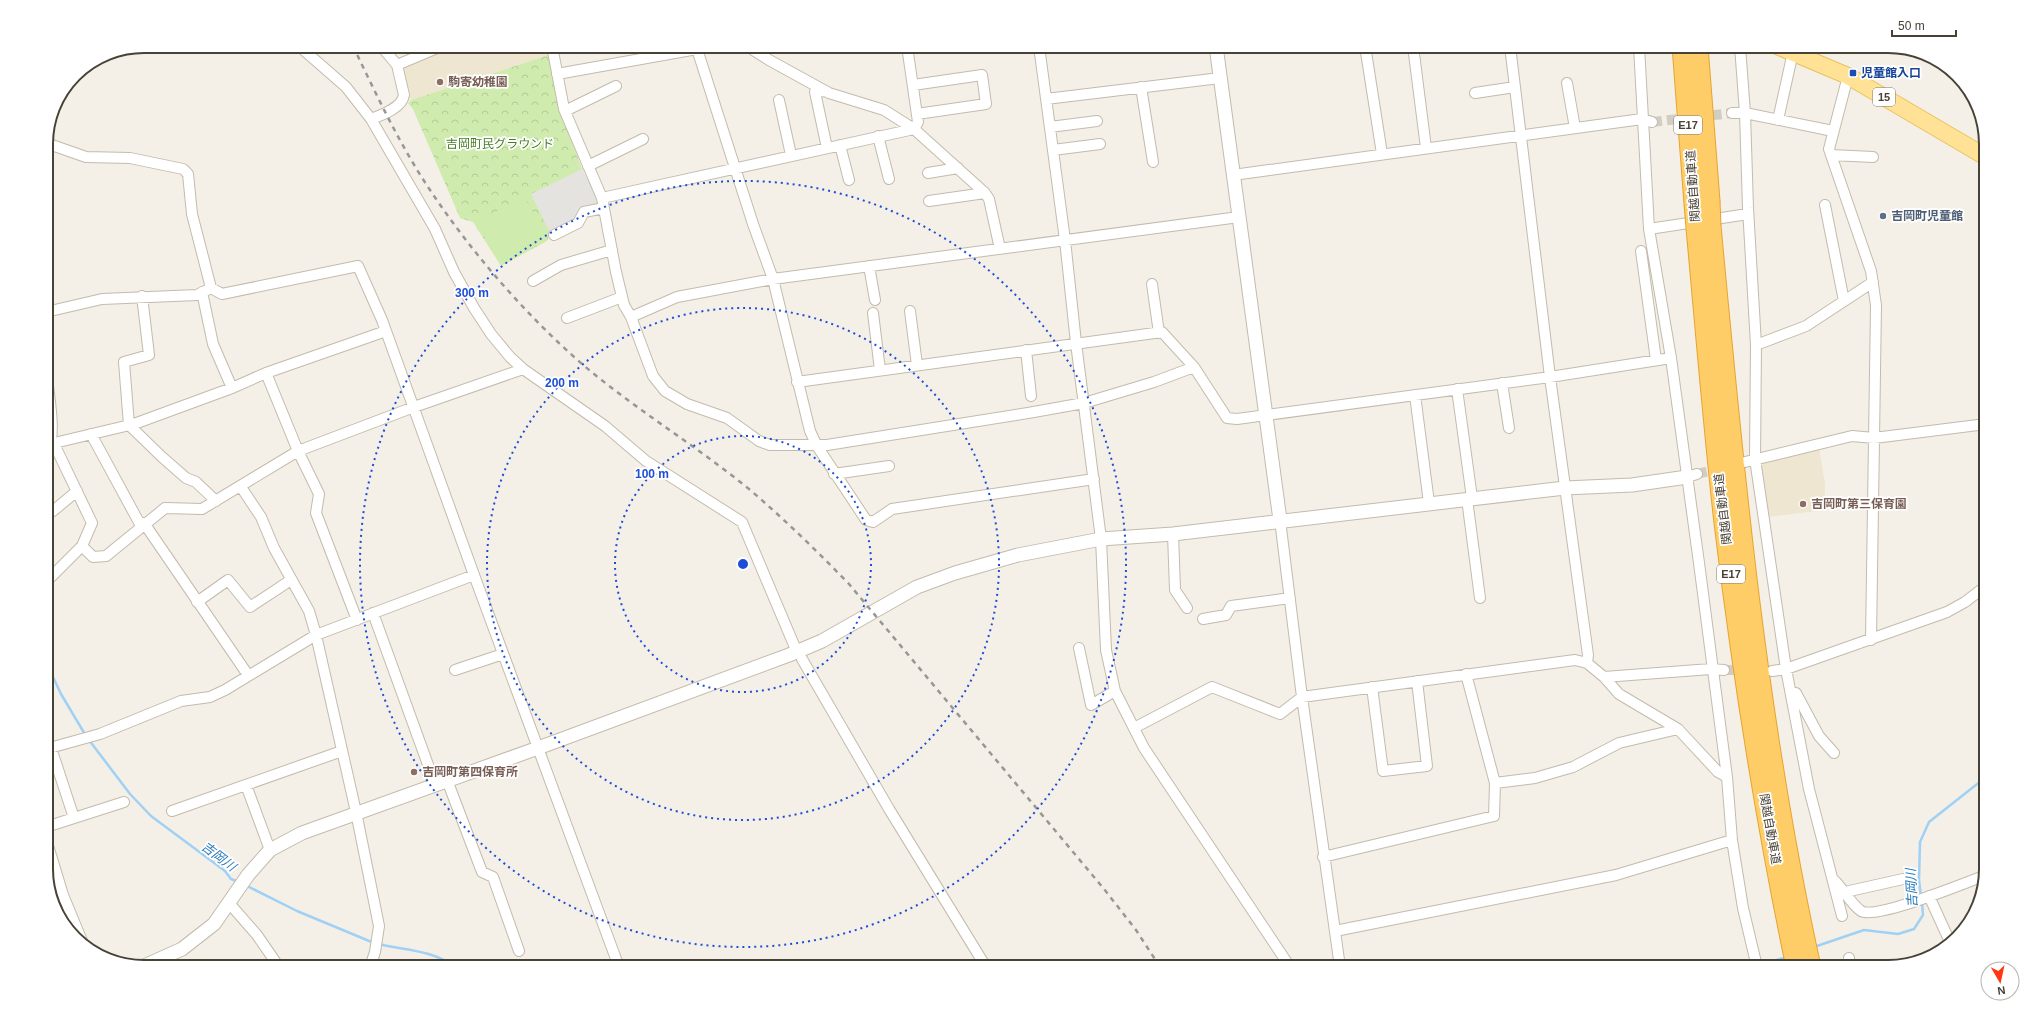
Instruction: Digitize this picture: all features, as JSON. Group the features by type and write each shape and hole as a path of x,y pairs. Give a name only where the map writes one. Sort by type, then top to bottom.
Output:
{"highway":[{"name":"関越自動車道","path":"1683,53 1739,520 1760,681 1782,818 1793,915 1804,960"},
{"name":"関越自動車道","path":"1698,53 1702,203"}],"main road":[{"name":"15","path":"1795,53 1848,76 1979,153"}],"street":[{"path":"307,53 346,87 371,119 435,229 454,272 474,308 495,340 510,357 523,369 605,426 646,461 742,522 794,645"},
{"path":"371,119 396,107 404,100 397,65 387,53"},
{"path":"397,65 425,53"},
{"path":"553,53 565,112 603,203 622,297 631,317 652,376 665,391 687,404 727,418 759,441 770,445 817,446 1084,403 1154,382 1194,367"},
{"path":"557,74 673,53"},
{"path":"702,53 735,168 773,279 810,431 834,474 866,520 873,522 892,510 1094,479"},
{"path":"757,53 824,91 884,110 914,129 990,199 1000,249"},
{"path":"554,235 578,223 584,212 603,203 735,168 914,129 918,122 908,53"},
{"path":"1040,53 1065,240 1076,343 1101,538 1106,650 1115,691 1144,748 1285,960"},
{"path":"1217,53 1280,520 1302,697 1339,960"},
{"path":"1366,53 1382,154"},
{"path":"1414,53 1426,148"},
{"path":"1511,53 1550,377 1586,640 1587,663"},
{"path":"1639,53 1642,119 1650,229 1692,476 1711,669 1727,777 1732,840 1743,908 1755,960"},
{"path":"1741,53 1745,113 1748,214 1756,345 1750,461 1786,669 1809,789 1834,879 1842,916"},
{"path":"1778,120 1793,53"},
{"path":"913,85 982,75 986,104 917,114"},
{"path":"1848,76 1829,149 1873,282 1876,305 1871,640"},
{"path":"1046,99 1220,78"},
{"path":"1567,82 1575,128"},
{"path":"565,112 616,86"},
{"path":"1141,87 1153,162"},
{"path":"1475,92 1515,87"},
{"path":"824,91 815,92 827,148"},
{"path":"779,100 791,155"},
{"path":"1732,113 1745,113 1833,131"},
{"path":"1233,175 1642,119 1652,122"},
{"path":"1050,127 1097,121"},
{"path":"878,136 889,179"},
{"path":"588,166 643,139"},
{"path":"1053,150 1100,144"},
{"path":"53,145 86,157 130,158 184,169 188,174 192,214 212,288 222,294 358,266 386,331 474,575 616,960"},
{"path":"840,145 849,180"},
{"path":"1831,155 1873,157"},
{"path":"928,173 958,168"},
{"path":"929,201 985,193"},
{"path":"1825,204 1844,301"},
{"path":"1650,229 1748,214"},
{"path":"631,317 676,297 773,279 1239,217"},
{"path":"532,281 561,265 612,250"},
{"path":"1641,251 1656,360"},
{"path":"869,266 875,300"},
{"path":"1756,345 1806,326 1873,282"},
{"path":"1152,284 1159,333"},
{"path":"53,310 102,299 142,296 197,295 212,288"},
{"path":"202,292 213,344 232,388"},
{"path":"142,296 149,355 124,362 129,425 186,478 196,482 216,501"},
{"path":"567,318 622,297"},
{"path":"910,311 918,365"},
{"path":"872,313 880,370"},
{"path":"53,443 129,425 232,388 266,373 386,331"},
{"path":"797,382 1162,332 1194,367 1227,418 1237,419 1550,377 1671,358"},
{"path":"1026,350 1032,396"},
{"path":"82,546 93,557 106,556 165,508 202,510 298,451 414,407 523,369"},
{"path":"266,373 298,451 319,494 316,513 357,620"},
{"path":"1502,383 1509,428"},
{"path":"1457,389 1480,598"},
{"path":"1415,395 1429,503"},
{"path":"1750,461 1852,436 1874,438 1979,425"},
{"path":"91,434 143,525 248,675"},
{"path":"53,446 56,448 92,523 82,546 53,575"},
{"path":"834,474 889,466"},
{"path":"158,960 182,949 214,924 248,875 270,850 302,833 356,812 538,748 822,641 917,587 955,572 1018,555 1101,538 1173,534 1429,503 1566,488 1632,485 1692,476"},
{"path":"241,486 262,517 274,548 309,611 316,635 356,812 379,926 372,960"},
{"path":"53,511 77,491"},
{"path":"1173,534 1175,590 1187,608"},
{"path":"53,747 100,734 181,700 210,697 226,690 248,675 316,635 474,575"},
{"path":"198,602 228,580 250,607 291,580"},
{"path":"1772,671 1786,669 1947,612 1966,602 1979,592"},
{"path":"1203,619 1226,615 1231,606 1290,598"},
{"path":"373,613 441,782 482,872 493,877 519,951"},
{"path":"1079,648 1090,706 1115,691"},
{"path":"455,670 503,654"},
{"path":"802,659 889,809 982,960"},
{"path":"1134,728 1212,687 1280,714 1302,697 1575,660 1587,663 1604,677 1619,694 1678,730 1718,772 1727,777"},
{"path":"1604,677 1711,669 1724,670"},
{"path":"1324,857 1494,816 1494,783 1466,674"},
{"path":"1372,687 1383,771 1428,766 1417,681"},
{"path":"1791,693 1796,693 1819,736 1834,753"},
{"path":"1494,783 1535,778 1574,767 1619,743 1678,730"},
{"path":"172,811 342,751"},
{"path":"53,759 74,818"},
{"path":"246,785 270,850"},
{"path":"53,825 124,802"},
{"path":"1335,931 1616,875 1732,840"},
{"path":"53,862 63,895 78,931"},
{"path":"1834,879 1862,912 1870,913 1911,903 1978,878"},
{"path":"1845,892 1903,879"},
{"path":"1929,896 1948,937"},
{"path":"232,899 274,960"}],"shaded area":[{"path":"438,53 549,53 549,55 411,100 400,74 404,66"},
{"path":"582,169 599,203 581,210 575,221 550,233 531,194"},
{"path":"1819,447 1825,484 1825,510 1768,517 1760,472 1764,461"}],"green space":[{"name":"吉岡町民グラウンド","path":"549,55 559,108 582,169 599,203 581,210 550,233 547,241 501,266 473,222 460,218 413,109 408,103 411,100"},
{"path":"525,198 547,237 546,240 502,265 475,221"}],"waterway":[{"name":"吉岡川","path":"53,677 61,694 86,736"},
{"name":"吉岡川","path":"89,740 130,794 151,816 225,871 231,879 239,882"},
{"name":"吉岡川","path":"1921,897 1919,880 1920,842 1929,822 1979,783"},
{"name":"吉岡川","path":"245,885 297,911 374,943"},
{"name":"吉岡川","path":"1814,947 1864,930 1898,934 1914,929 1923,915 1922,902"},
{"name":"吉岡川","path":"379,944 418,951 444,960"},
{"name":"吉岡川","path":"1776,960 1787,957"}],"tunnel":[{"path":"1652,122 1732,113"},
{"path":"1697,474 1722,468"},
{"path":"1724,670 1748,670"}],"railway":[{"path":"356,53 388,118 417,170 462,235 499,281 519,303 582,364 749,489 825,559 849,584 1104,889 1136,930 1155,960"}],"place":[{"name":"児童館入口","path":"1853,73"},
{"name":"駒寄幼稚園","path":"440,82"},
{"name":"吉岡町児童館","path":"1883,216"},
{"name":"吉岡町第三保育園","path":"1803,504"},
{"name":"吉岡町第四保育所","path":"414,772"}]}
